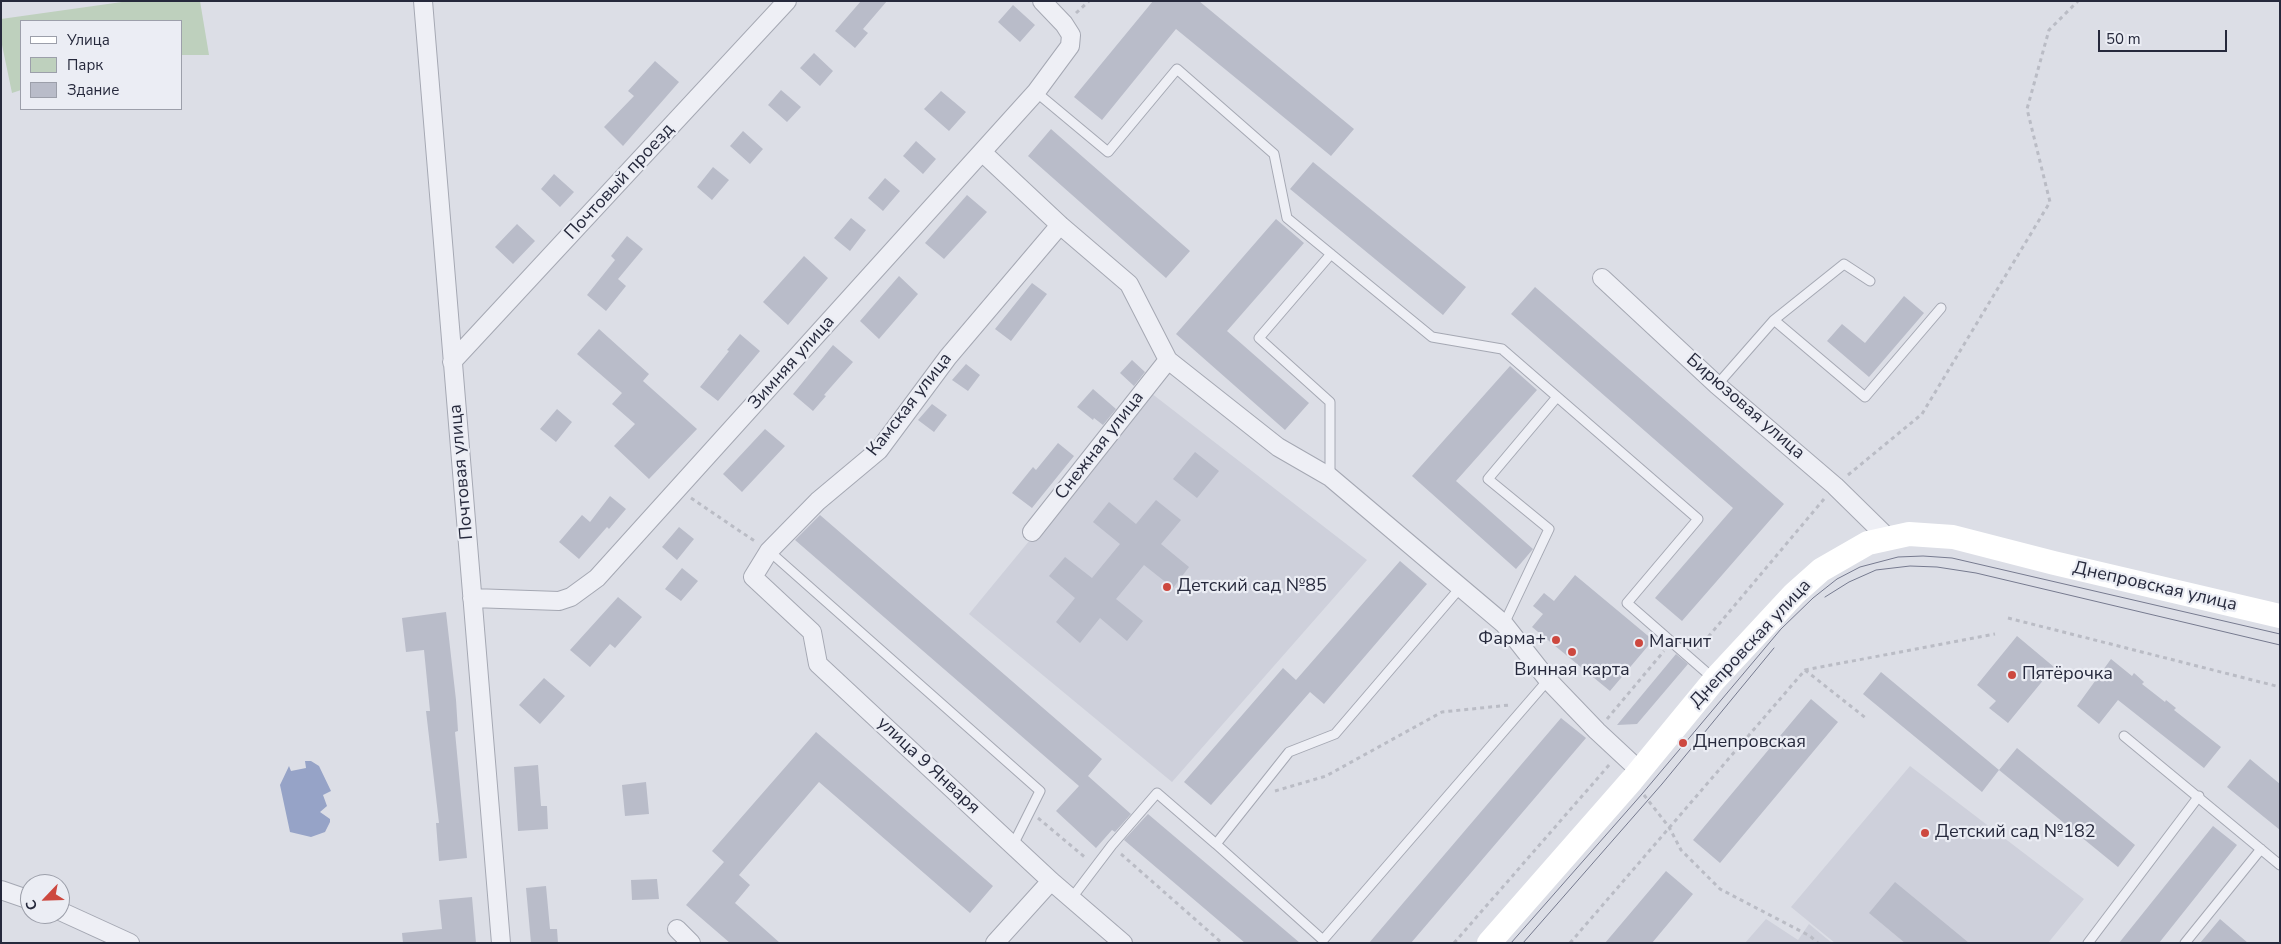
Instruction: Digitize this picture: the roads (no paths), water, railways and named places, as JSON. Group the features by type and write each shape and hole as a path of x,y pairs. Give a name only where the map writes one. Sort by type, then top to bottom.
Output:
{"street":[{"name":"Почтовая улица","path":"423,1 501,943"},
{"name":"Почтовый проезд","path":"452,362 787,1"},
{"name":"Зимняя улица","path":"472,598 559,601 571,597 597,578 1036,92 1070,46 1071,35 1064,24 1042,1"},
{"path":"982,152 1060,225 1129,284 1168,360 1278,447 1330,477 1504,624 1548,680 1597,732 1620,753 1636,776"},
{"name":"Камская улица","path":"753,577 769,551 818,501 879,450 948,357 1060,225"},
{"name":"Бирюзовая улица","path":"1602,278 1717,385 1836,486 1887,538"},
{"name":"Снежная улица","path":"1032,532 1168,360"},
{"name":"Днепровская улица","path":"1489,943 1636,776 1715,679 1794,594 1821,570 1852,551 1887,538 1909,534 1953,537 2054,563 2280,616"},
{"name":"улица 9 Января","path":"753,577 812,632 818,664 1051,881 1123,943"},
{"path":"995,943 1051,881"},
{"path":"1,890 20,897"},
{"path":"70,916 130,943"},
{"path":"676,929 691,943"}],"lane":[{"path":"1036,92 1108,152 1177,69 1274,154 1286,218 1432,337 1502,349 1698,519 1627,603 1715,679"},
{"path":"1330,477 1330,402 1259,338 1331,254"},
{"path":"1717,385 1774,320 1844,264 1870,281"},
{"path":"1774,320 1865,397 1941,308"},
{"path":"1504,624 1549,529 1488,479 1556,397"},
{"path":"769,551 1040,791 1013,845"},
{"path":"1216,844 1289,752 1335,734 1460,588"},
{"path":"1071,899 1112,845 1157,793 1322,941 1548,680"},
{"path":"2124,736 2199,796 2280,865"},
{"path":"2088,943 2199,796"},
{"path":"2185,943 2261,849"}],"water":[{"path":"305,761 311,761 319,766 331,791 323,795 327,806 320,812 330,819 330,822 325,832 311,837 290,832 280,785 289,766 291,771 306,768"}],"tram line":[{"path":"1511,943 1642,794 1781,629 1813,598 1837,579 1860,567 1898,557 1952,558 2280,634"},
{"path":"1825,597 1849,582 1876,570 1910,566 1937,567 1976,573 2280,645"},
{"path":"1523,943 1662,784 1774,648"}],"place":[{"name":"Детский сад №85","path":"1167,587"},
{"name":"Фарма+","path":"1556,640"},
{"name":"Магнит","path":"1639,643"},
{"name":"Винная карта","path":"1572,652"},
{"name":"Пятёрочка","path":"2012,675"},
{"name":"Днепровская","path":"1683,743"},
{"name":"Детский сад №182","path":"1925,833"}]}
